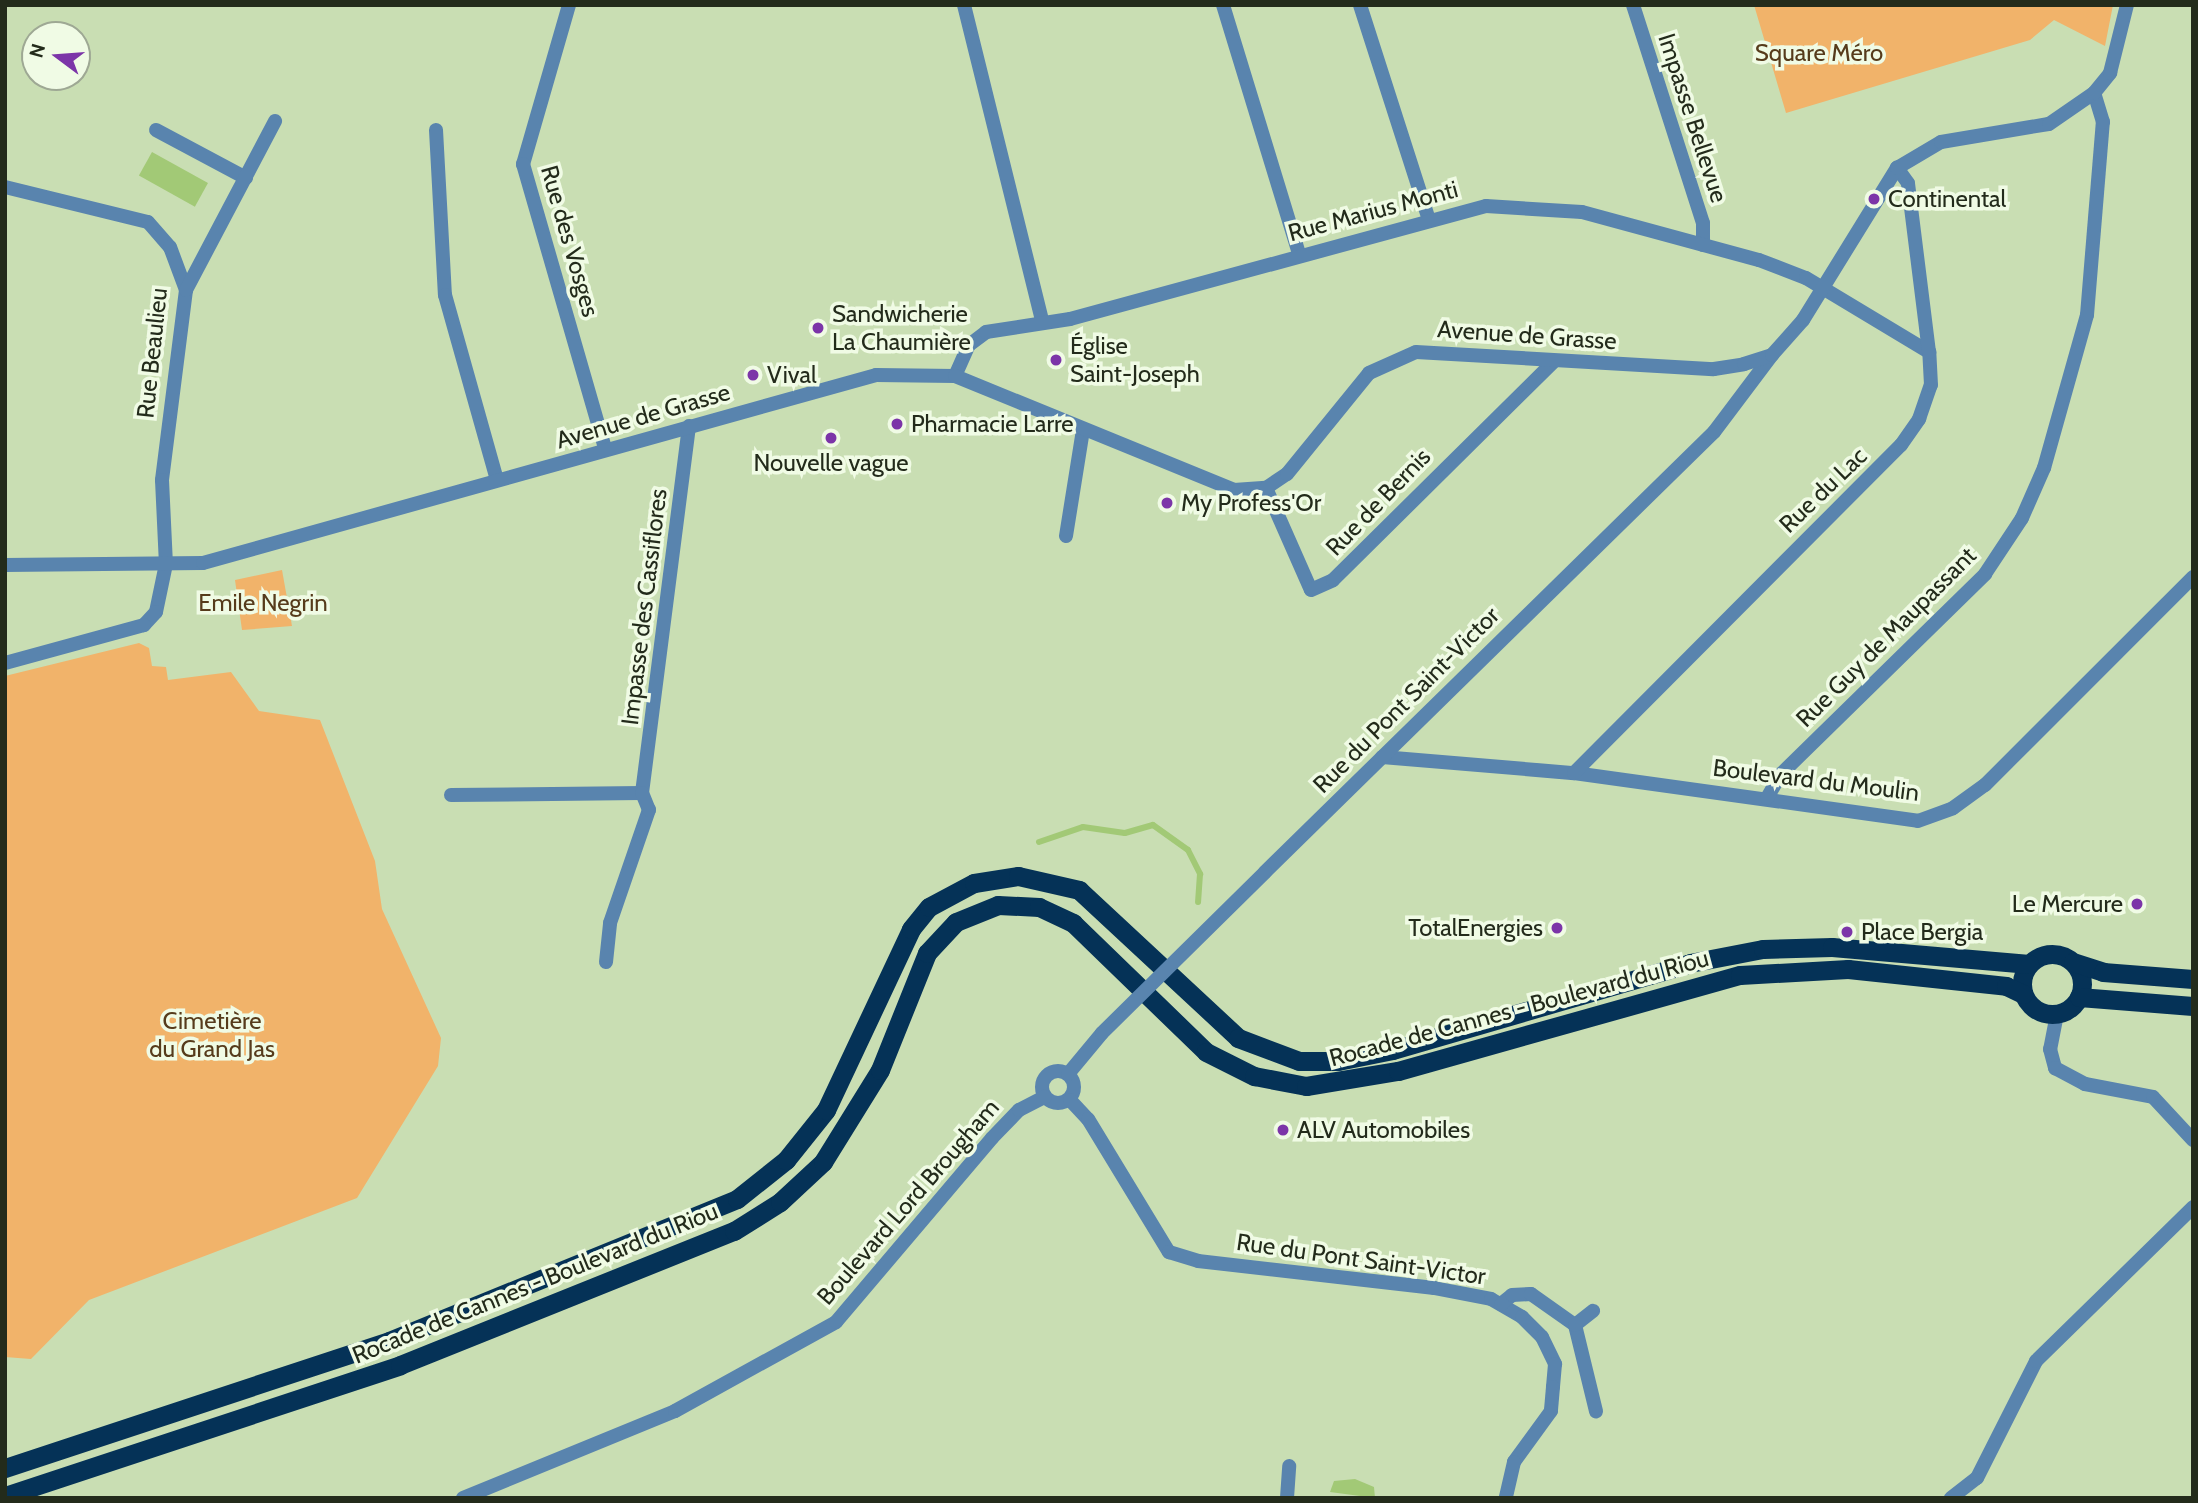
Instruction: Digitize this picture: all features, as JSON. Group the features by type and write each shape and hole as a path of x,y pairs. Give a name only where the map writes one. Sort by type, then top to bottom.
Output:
{"highway":[{"name":"Rocade de Cannes - Boulevard du Riou","path":"5,1468 388,1341 737,1199 786,1160 826,1110 911,929 929,907 974,883 1017,876 1079,890 1238,1038 1299,1060 1338,1061 1393,1050 1680,966 1763,949 1832,947 2029,964"},
{"name":"Rocade de Cannes - Boulevard du Riou","path":"5,1496 400,1365 734,1231 780,1202 823,1162 880,1070 927,953 956,922 998,905 1039,907 1073,923 1206,1052 1254,1076 1306,1086 1385,1074 1740,975 1848,969 2006,986 2023,994"},
{"path":"2188,975 2108,973 2045,954 2029,964 2023,994 2036,1010 2057,1014 2079,997 2193,1006"},
{"path":"2073,962 2082,978 2079,997"}],"street":[{"name":"Rue des Vosges","path":"569,5 523,164 605,449"},
{"path":"965,5 1014,197 1042,321"},
{"path":"1223,5 1299,253"},
{"path":"1360,5 1428,217"},
{"name":"Impasse Bellevue","path":"1633,5 1703,223 1703,245"},
{"path":"1772,355 1823,290 1897,168 1941,142 2049,124 2094,93 2117,53 2127,5"},
{"name":"Rue Guy de Maupassant","path":"1767,798 1782,775 1985,574 2022,518 2044,468 2087,315 2103,122 2094,93"},
{"path":"186,290 275,121"},
{"path":"436,130 445,295 498,480"},
{"path":"156,131 246,178"},
{"name":"Rue du Lac","path":"1574,773 1901,445 1931,386 1908,183 1897,168"},
{"name":"Rue Beaulieu","path":"5,187 148,222 170,247 186,290 162,480 166,564 156,612 145,625 5,663"},
{"name":"Rue Marius Monti","path":"955,376 978,336 1172,292 1428,217 1486,206 1563,209 1759,260 1823,290 1929,352"},
{"name":"Avenue de Grasse","path":"5,565 203,563 876,375 955,376 1234,490 1266,488 1287,474 1370,373 1390,360 1446,350 1554,361 1714,369 1772,355"},
{"name":"Rue du Pont Saint-Victor","path":"1068,1074 1102,1033 1714,432 1772,355"},
{"name":"Rue de Bernis","path":"1266,488 1311,590 1334,580 1554,361"},
{"name":"Impasse des Cassiflores","path":"606,962 610,923 649,810 642,793 690,426"},
{"path":"1066,536 1083,430"},
{"name":"Boulevard du Moulin","path":"1382,757 1574,773 1918,821 1953,808 1985,785 2193,576"},
{"path":"451,795 642,793"},
{"path":"2057,1014 2050,1049 2055,1068 2085,1084 2153,1097 2193,1140"},
{"path":"1068,1074 1074,1084 1069,1100 1057,1104 1045,1097 1047,1076 1068,1074"},
{"name":"Boulevard Lord Brougham","path":"463,1498 675,1411 836,1322 992,1138 1019,1110 1045,1097"},
{"name":"Rue du Pont Saint-Victor","path":"1069,1100 1088,1119 1169,1252 1198,1261 1434,1288 1501,1304 1542,1337 1555,1364 1551,1411 1514,1462 1506,1498"},
{"path":"1951,1498 1978,1478 2036,1361 2193,1207"},
{"path":"1501,1304 1512,1295 1531,1294 1575,1325 1596,1411"},
{"path":"1575,1325 1593,1311"},
{"path":"1287,1498 1289,1466"}],"green space":[{"name":"Square Méro","path":"1754,5 2113,5 2105,46 2054,20 2030,40 1786,113"},
{"name":"Emile Negrin","path":"282,570 292,626 242,630 235,580"},
{"name":"Cimetière du Grand Jas","path":"139,643 149,648 152,666 166,667 168,680 231,672 259,711 320,720 375,861 382,909 441,1038 438,1066 357,1198 89,1300 31,1359 5,1357 5,676"}],"shaded area":[{"path":"152,152 208,183 195,207 139,176"},
{"path":"1355,1479 1374,1487 1375,1498 1330,1492 1334,1481"}],"waterway":[{"path":"1039,842 1083,827 1125,833 1153,825 1188,850 1200,874 1198,902"}],"place":[{"name":"Continental","path":"1874,199"},
{"name":"Sandwicherie La Chaumière","path":"818,328"},
{"name":"Église Saint-Joseph","path":"1056,360"},
{"name":"Vival","path":"753,375"},
{"name":"Pharmacie Larre","path":"897,424"},
{"name":"Nouvelle vague","path":"831,438"},
{"name":"My Profess'Or","path":"1167,503"},
{"name":"Le Mercure","path":"2137,904"},
{"name":"TotalEnergies","path":"1557,928"},
{"name":"Place Bergia","path":"1847,932"},
{"name":"ALV Automobiles","path":"1283,1130"}]}
